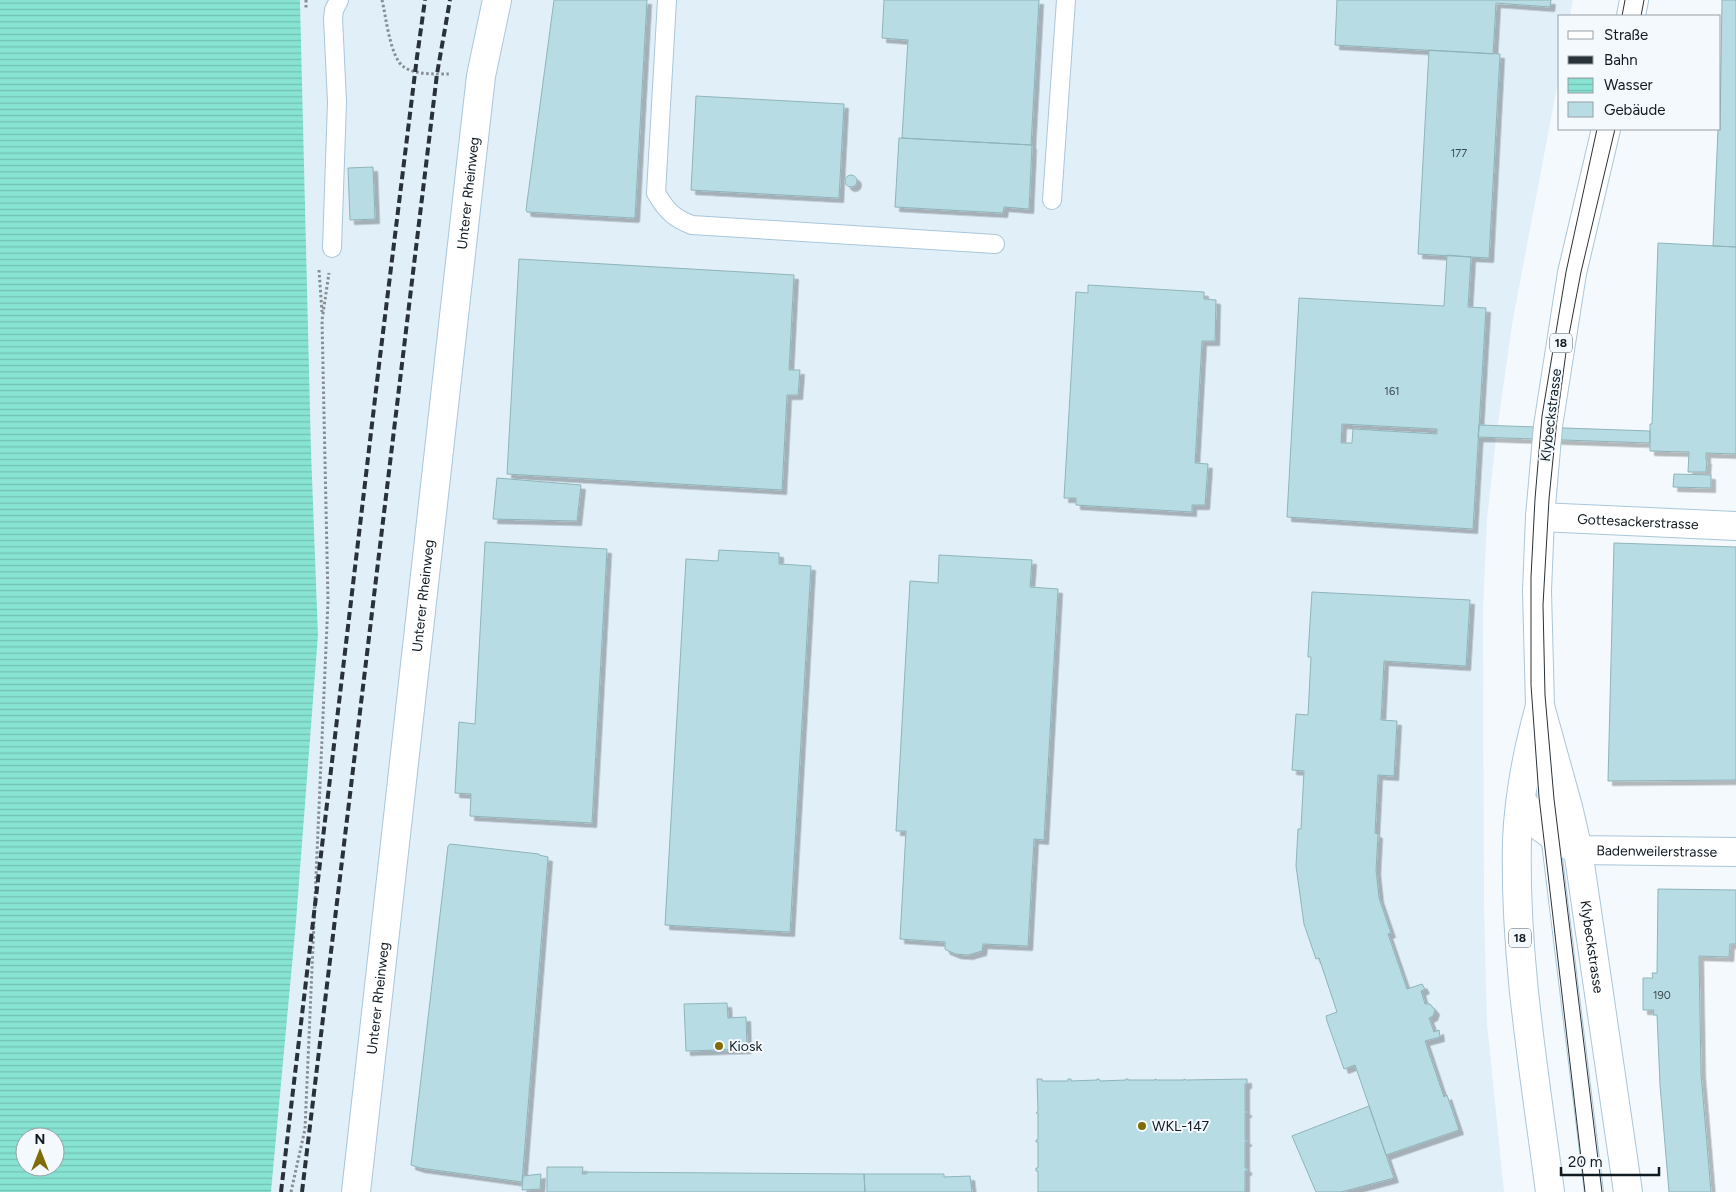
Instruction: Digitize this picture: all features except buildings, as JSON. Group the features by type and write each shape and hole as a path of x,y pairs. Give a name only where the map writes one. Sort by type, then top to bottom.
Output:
{"street":[{"name":"Unterer Rheinweg","path":"356,1192 481,76 497,0"},
{"path":"1631,15 1634,0"},
{"name":"Klybeckstrasse","path":"1606,130 1572,273 1548,426 1540,517 1537,591 1540,706 1578,850 1628,1192"},
{"name":"Gottesackerstrasse","path":"1540,517 1736,526"},
{"name":"Klybeckstrasse","path":"1540,706 1524,776 1518,840 1518,906 1522,973 1550,1192"},
{"path":"1522,800 1542,828 1578,850"},
{"name":"Badenweilerstrasse","path":"1578,850 1736,852"}],"lane":[{"path":"331,0 337,102 332,248"},
{"path":"333,18 334,10 339,0"},
{"path":"667,0 656,193 666,208 678,220 692,225 995,244"},
{"path":"1052,200 1066,0"},
{"path":"1540,706 1550,834 1594,1192"}],"path":[{"path":"382,0 395,55 402,66 416,71 481,76"},
{"path":"291,1192 304,1129 328,611 322,320 332,248"}],"shaded area":[{"path":"300,0 1573,0 1570,15 1558,15 1558,82 1513,319 1497,430 1487,519 1483,612 1484,905 1487,1023 1504,1192 271,1192 296,922 318,635 311,450"}],"water":[{"path":"0,0 300,0 311,450 318,635 296,922 271,1192 0,1192"}],"tram line":[{"path":"1622,15 1625,0"},
{"path":"1641,15 1644,0"},
{"path":"1585,1192 1539,797 1531,685 1531,577 1542,416 1566,272 1597,130"},
{"path":"1602,1192 1554,799 1545,695 1543,605 1549,499 1567,345 1581,272 1615,130"}],"railway":[{"path":"281,1192 379,365 425,0"},
{"path":"302,1192 437,74 450,0"}],"place":[{"name":"Kiosk","path":"719,1046"},
{"name":"WKL-147","path":"1142,1126"}]}
